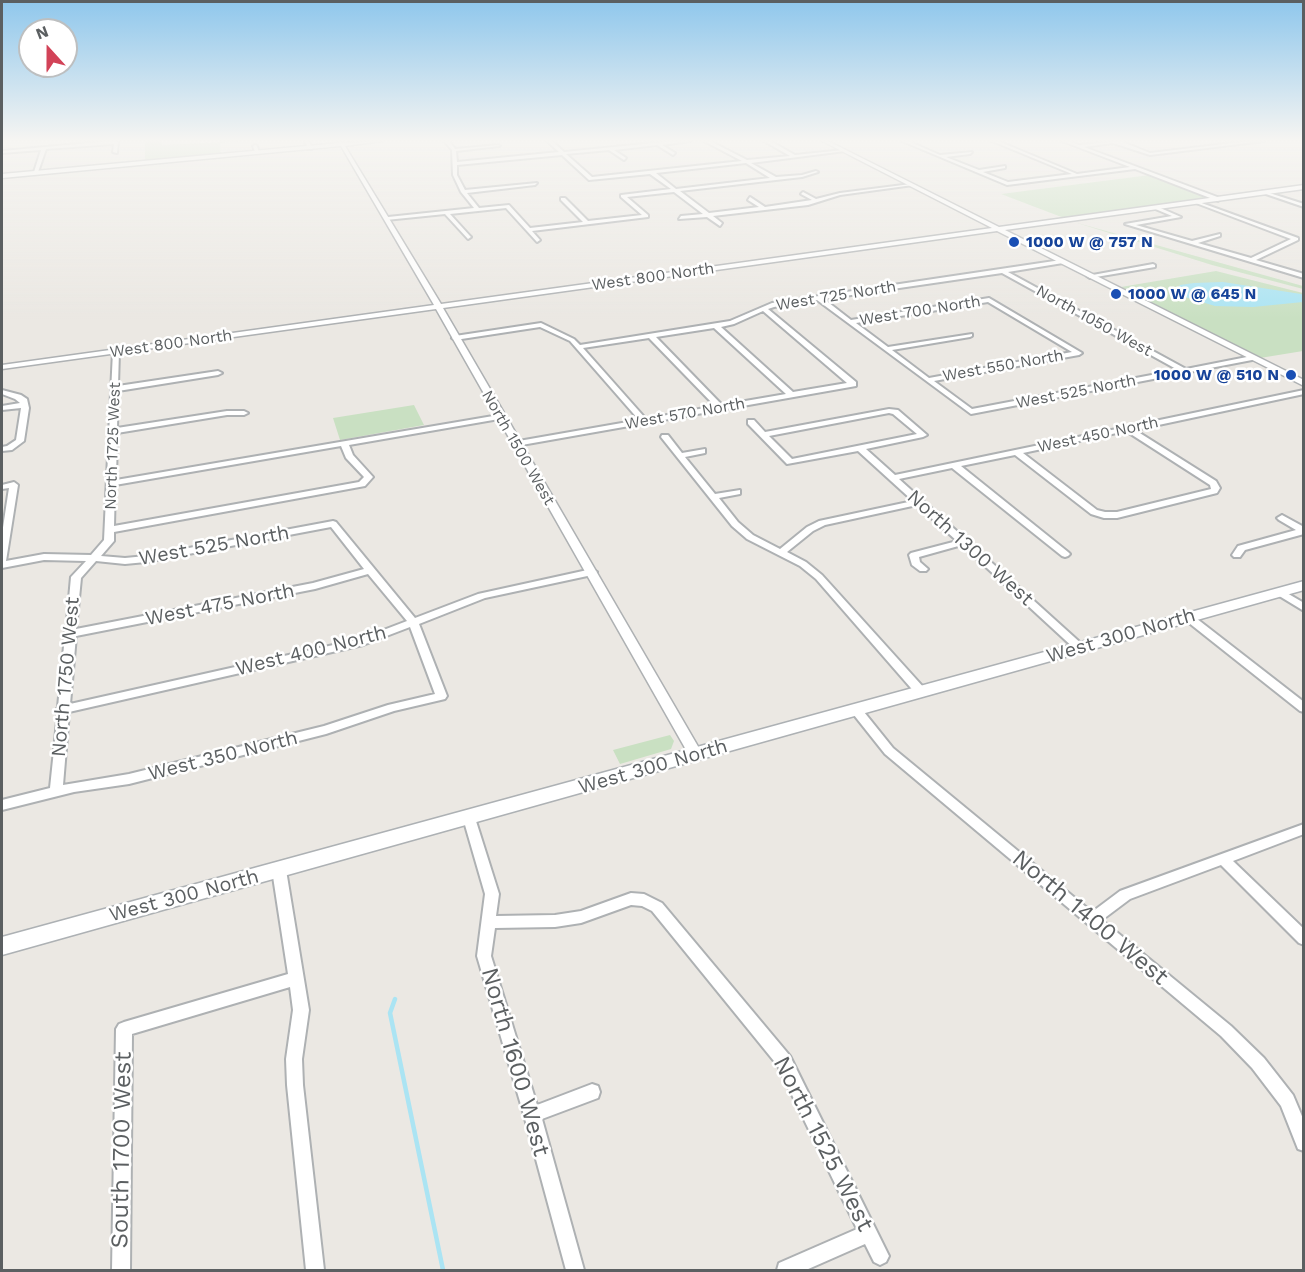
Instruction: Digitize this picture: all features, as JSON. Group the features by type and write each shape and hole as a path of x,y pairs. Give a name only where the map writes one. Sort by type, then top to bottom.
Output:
{"main road":[{"name":"West 300 North","path":"2,946 1304,585"}],"street":[{"name":"North 1500 West","path":"376,200 499,417 592,572 696,755"},
{"path":"470,200 477,209"},
{"path":"563,200 587,223"},
{"path":"528,230 646,216 627,200"},
{"path":"689,200 720,224"},
{"path":"752,200 764,208"},
{"path":"940,200 1304,384"},
{"name":"West 800 North","path":"2,367 1209,200"},
{"path":"1288,200 1304,206"},
{"path":"681,218 816,201"},
{"path":"1198,202 1296,239 1250,261"},
{"path":"388,219 507,206 537,240"},
{"path":"1156,208 1178,217 1128,224 1304,276"},
{"path":"447,213 468,237"},
{"path":"1191,243 1218,234"},
{"name":"West 725 North","path":"578,347 716,326 741,320 763,308 818,298 1061,262"},
{"path":"1090,276 1153,266"},
{"name":"North 1050 West","path":"1002,270 1185,371"},
{"path":"818,298 928,380"},
{"name":"West 700 North","path":"850,322 989,300 1079,353"},
{"name":"West 570 North","path":"516,444 853,384 763,308"},
{"path":"455,338 541,325 572,340 610,380 644,421"},
{"path":"716,326 792,395"},
{"path":"887,349 970,335"},
{"path":"651,336 720,407"},
{"name":"North 1725 West","path":"109,535 116,351"},
{"name":"West 550 North","path":"928,380 1079,353"},
{"name":"West 525 North","path":"928,380 971,412 1252,358"},
{"path":"115,389 218,374"},
{"path":"2,392 18,397 25,404"},
{"name":"West 450 North","path":"892,478 1304,392"},
{"path":"2,408 25,404"},
{"path":"2,449 9,448 20,441 25,404"},
{"path":"751,422 763,435 790,462 922,435 895,412 763,435"},
{"path":"113,431 227,413 244,413"},
{"path":"112,483 499,417"},
{"path":"1016,452 1094,512 1104,515 1117,515 1214,491 1216,488 1128,429"},
{"path":"665,437 735,524 750,537 803,564 819,577 921,692"},
{"path":"109,535 362,484 369,477 350,456 344,443"},
{"name":"North 1300 West","path":"860,448 1080,648"},
{"path":"679,456 702,451"},
{"path":"954,465 1065,554"},
{"path":"2,487 14,485 2,560"},
{"path":"713,497 737,492"},
{"path":"782,552 810,529 822,524 919,502"},
{"path":"1282,518 1304,531"},
{"name":"West 525 North","path":"95,558 116,561 146,559 333,524 370,570"},
{"path":"1237,555 1240,548 1304,531"},
{"name":"North 1750 West","path":"56,792 76,577 95,558 109,535"},
{"path":"922,569 915,564 914,555 964,542"},
{"path":"2,565 44,558 95,558"},
{"path":"370,570 414,623"},
{"name":"West 475 North","path":"69,634 315,586 370,570"},
{"name":"West 400 North","path":"62,710 363,642 482,596 592,572"},
{"path":"1280,592 1304,608"},
{"path":"1188,617 1304,708"},
{"name":"West 350 North","path":"2,805 56,792 129,779 292,739 392,708 441,696 414,623"},
{"name":"North 1400 West","path":"856,710 889,751 1226,1031 1258,1064 1287,1101 1304,1143"},
{"name":"North 1600 West","path":"469,818 492,894 484,956 532,1115 575,1270"},
{"path":"1092,920 1125,895 1304,829"},
{"path":"1223,859 1304,939"},
{"path":"279,870 301,1010 294,1059 295,1085 315,1270"},
{"name":"North 1525 West","path":"489,922 555,921 580,916 630,899 645,900 657,908 784,1060 880,1256"},
{"name":"South 1700 West","path":"121,1270 124,1029 297,978"},
{"path":"532,1115 592,1092"},
{"path":"786,1270 869,1233"}],"green space":[{"path":"1018,200 1194,200 1064,218"},
{"path":"1074,222 1303,286 1303,289 1212,265"},
{"path":"1216,271 1303,293 1303,351 1260,358 1121,287"},
{"path":"414,405 424,425 340,440 333,418"},
{"path":"670,735 674,741 671,749 620,764 613,750"}],"water":[{"path":"1223,282 1301,294 1303,302 1253,307 1215,306 1182,296 1176,290 1180,285"}],"waterway":[{"path":"395,999 390,1013 443,1270"}],"place":[{"name":"1000 W @ 757 N","path":"1014,242"},
{"name":"1000 W @ 645 N","path":"1116,294"},
{"name":"1000 W @ 510 N","path":"1291,375"}]}
